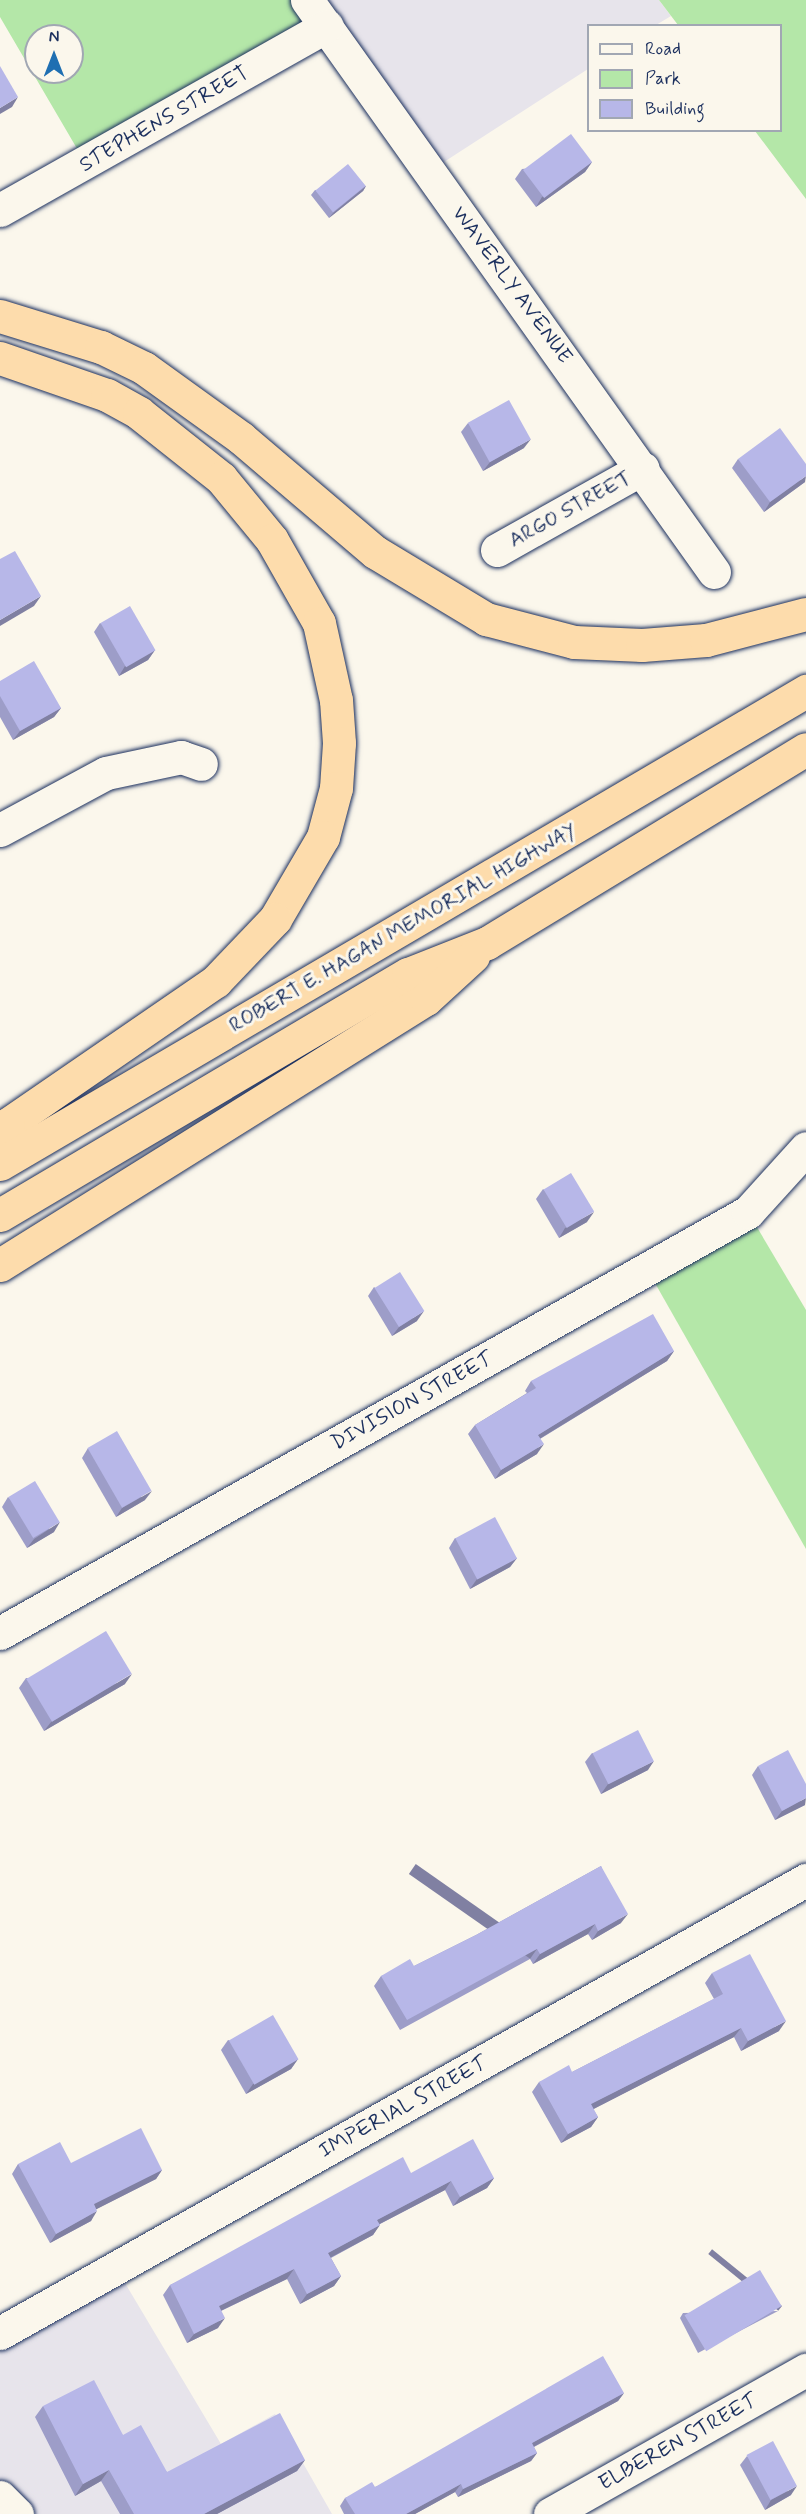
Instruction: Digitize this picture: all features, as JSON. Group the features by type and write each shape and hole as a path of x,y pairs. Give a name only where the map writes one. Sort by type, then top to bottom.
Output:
{"highway":[{"path":"0,316 101,346 162,379 241,438 375,552 486,619 574,642 642,645 706,640 806,614"},
{"path":"0,358 107,395 148,419 221,478 272,540 318,622 336,700 339,743 336,788 323,837 275,919 216,981 8,1124 0,1135"},
{"name":"ROBERT E. HAGAN MEMORIAL HIGHWAY","path":"0,1164 806,691"},
{"path":"0,1215 408,974 487,943 806,749"},
{"path":"0,1265 426,999 487,943"}],"street":[{"name":"WAVERLY AVENUE","path":"308,0 643,468 714,572"},
{"name":"STEPHENS STREET","path":"0,210 327,26"},
{"name":"ARGO STREET","path":"497,550 643,468"},
{"path":"0,830 106,773 181,757 201,764"},
{"name":"DIVISION STREET","path":"0,1633 748,1212 806,1148"},
{"name":"IMPERIAL STREET","path":"0,2333 806,1880"},
{"name":"ELBEREN STREET","path":"550,2514 806,2370"},
{"path":"0,2498 17,2514"}],"shaded area":[{"path":"307,0 659,0 671,16 658,24 587,24 587,70 430,171"},
{"path":"116,2268 221,2444 275,2414 332,2514 5,2514 0,2497 0,2333"}],"green space":[{"path":"0,0 307,0 327,26 86,164 39,84 84,84 84,24 24,24 24,58 0,17"},
{"path":"659,0 806,0 806,199 756,132 782,132 782,24 677,24"},
{"path":"748,1212 806,1310 806,1549 647,1269"}],"building":[{"path":"0,66 18,97 0,108"},
{"path":"571,134 592,162 544,198 523,170"},
{"path":"348,164 366,186 333,212 315,190"},
{"path":"509,400 531,439 490,462 468,423"},
{"path":"780,428 806,464 806,476 770,502 738,459"},
{"path":"15,551 41,596 0,620 0,559"},
{"path":"130,606 156,650 126,667 101,623"},
{"path":"34,661 61,708 20,731 0,696 0,681"},
{"path":"571,1173 594,1212 567,1228 544,1189"},
{"path":"400,1272 424,1311 399,1327 375,1288"},
{"path":"653,1314 674,1351 538,1435 544,1444 501,1470 475,1425 536,1388 531,1381"},
{"path":"117,1431 152,1491 122,1508 88,1448"},
{"path":"35,1481 60,1522 33,1538 8,1497"},
{"path":"495,1517 517,1558 477,1580 455,1538"},
{"path":"106,1631 132,1674 52,1722 26,1679"},
{"path":"638,1730 654,1761 608,1784 593,1753"},
{"path":"788,1750 806,1784 806,1798 782,1811 758,1766"},
{"path":"601,1866 628,1914 598,1931 595,1924 540,1954 537,1949 407,2020 381,1976 410,1959 414,1966 476,1935"},
{"path":"750,1954 786,2021 748,2041 741,2028 591,2104 598,2117 568,2134 539,2082 569,2065 572,2072 723,1994 712,1973"},
{"path":"273,2015 298,2059 254,2085 229,2040"},
{"path":"141,2128 162,2170 94,2204 97,2211 56,2234 18,2164 60,2142 71,2163"},
{"path":"473,2139 494,2178 460,2197 451,2181 377,2220 380,2225 328,2253 341,2276 307,2294 294,2269 219,2306 225,2318 194,2334 170,2285 403,2157 411,2173"},
{"path":"760,2270 782,2306 706,2351 685,2315"},
{"path":"603,2356 624,2393 532,2443 537,2453 463,2489 461,2484 406,2514 355,2514 345,2498 372,2482 375,2487"},
{"path":"94,2380 123,2435 141,2425 167,2472 280,2413 305,2460 204,2514 134,2514 109,2470 83,2484 43,2406"},
{"path":"773,2441 797,2486 770,2500 747,2455"}]}
